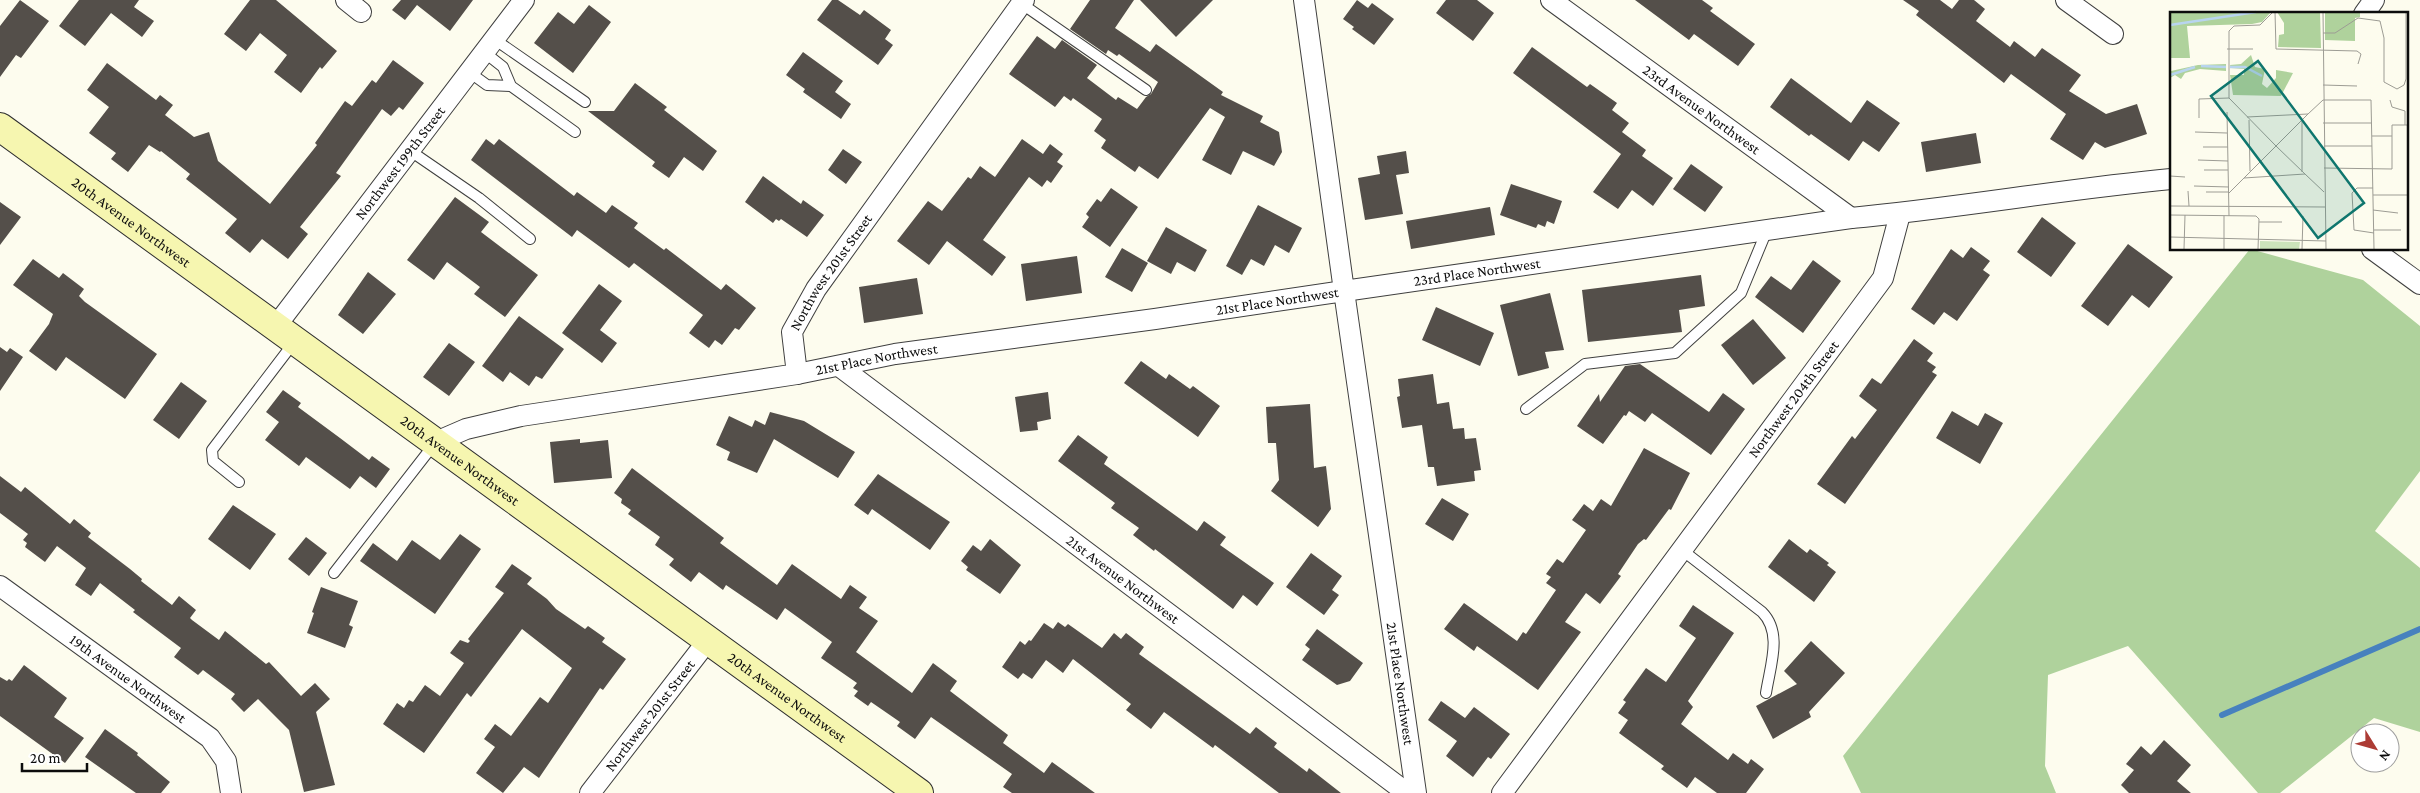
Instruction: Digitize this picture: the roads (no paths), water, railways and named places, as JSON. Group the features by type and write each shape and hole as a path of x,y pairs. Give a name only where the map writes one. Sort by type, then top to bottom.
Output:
{"street":[{"name":"Northwest 199th Street","path":"286,333 410,150 524,0"},
{"path":"1304,0 1344,291"},
{"name":"23rd Avenue Northwest","path":"1551,0 1851,218"},
{"path":"2066,0 2113,34"},
{"path":"2365,12 2374,0"},
{"name":"Northwest 201st Street","path":"797,374 792,332 816,289 1023,2"},
{"name":"20th Avenue Northwest","path":"0,127 920,793"},
{"path":"1900,214 2093,186 2170,179"},
{"name":"23rd Place Northwest","path":"1344,291 1851,218 1900,214"},
{"name":"Northwest 204th Street","path":"1502,793 1883,278 1900,214"},
{"path":"2373,250 2420,284"},
{"name":"21st Place Northwest","path":"797,374 895,354 1344,291 1416,793"},
{"name":"21st Avenue Northwest","path":"839,366 1407,793"},
{"path":"436,442 466,430 521,416 797,374"},
{"name":"19th Avenue Northwest","path":"0,586 210,738 226,761 231,791"},
{"name":"Northwest 201st Street","path":"590,793 709,639"}],"lane":[{"path":"1023,2 1146,90"},
{"path":"489,46 503,67 511,86 575,132"},
{"path":"489,46 585,102"},
{"path":"469,72 487,85 511,86"},
{"path":"410,150 479,198 530,239"},
{"path":"1526,409 1585,364 1676,353 1741,293 1767,230"},
{"path":"239,482 213,462 212,450 286,333"},
{"path":"334,573 436,442"},
{"path":"1682,550 1762,612 1770,623 1774,637 1766,693"}],"waterway":[{"path":"2222,715 2420,629"}]}
